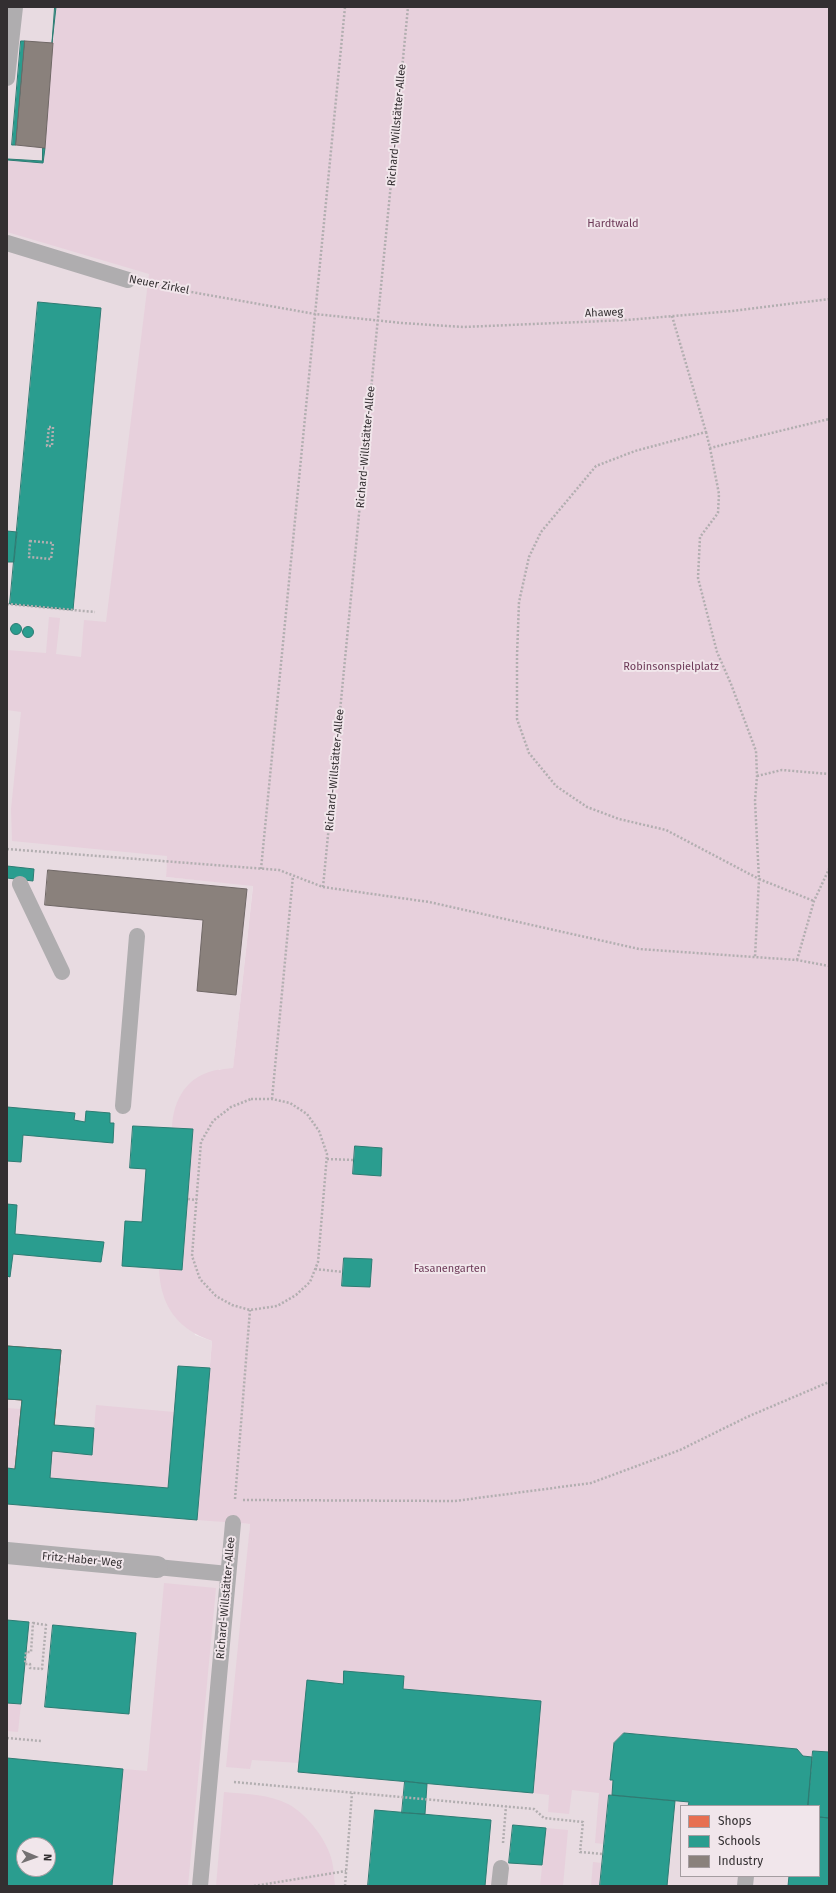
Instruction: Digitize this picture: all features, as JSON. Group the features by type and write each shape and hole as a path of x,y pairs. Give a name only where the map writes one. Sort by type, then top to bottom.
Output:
{"street":[{"name":"Fritz-Haber-Weg","path":"7,1553 157,1567"}],"lane":[{"path":"7,78 14,7"},
{"name":"Neuer Zirkel","path":"7,243 128,280"},
{"path":"20,884 62,972"},
{"path":"123,1106 137,936"},
{"name":"Richard-Willstätter-Allee","path":"200,1886 233,1523"},
{"path":"157,1567 228,1574"},
{"path":"499,1886 500,1868"}],"path":[{"path":"261,869 344,7"},
{"name":"Richard-Willstätter-Allee","path":"323,887 408,7"},
{"name":"Neuer Zirkel","path":"128,280 315,314 378,320"},
{"name":"Ahaweg","path":"378,320 463,327 628,320 732,311 829,298"},
{"path":"672,316 706,432 719,494 718,513 700,537 698,578 717,652 731,684 756,751 757,776 754,801 759,879 755,957"},
{"path":"710,448 829,419"},
{"path":"49,427 53,427 52,446 47,446 49,427"},
{"path":"706,432 635,451 596,466 541,532 529,557 519,602 517,719 529,753 556,786 586,807 619,819 666,830 759,879 814,901"},
{"path":"30,541 53,543 52,559 29,557 30,541"},
{"path":"7,604 95,612"},
{"path":"757,776 782,770 829,774"},
{"path":"7,849 279,870 323,887 429,902 639,949 797,960 829,966"},
{"path":"797,960 814,901 829,869"},
{"path":"272,1099 293,876"},
{"path":"251,1099 272,1099 290,1104 307,1114 319,1131 327,1154 327,1159 318,1262 310,1282 296,1295 277,1306 250,1310 232,1305 216,1296 200,1279 192,1256 202,1142 213,1122 232,1107 251,1099"},
{"path":"327,1159 354,1160"},
{"path":"188,1199 197,1200"},
{"path":"315,1269 343,1272"},
{"name":"Richard-Willstätter-Allee","path":"233,1523 250,1310"},
{"path":"235,1500 455,1501 591,1482 680,1450 747,1416 829,1382"},
{"path":"33,1624 46,1625 42,1669 30,1668 30,1664 25,1664 26,1652 31,1652 33,1624"},
{"path":"7,1738 40,1741"},
{"path":"210,1780 534,1809 544,1818 582,1822 580,1852 603,1854"},
{"path":"345,1886 352,1793"},
{"path":"500,1868 506,1806"},
{"path":"254,1886 346,1870"}],"shaded area":[{"path":"7,7 232,7 166,877 253,885 233,1069 219,1069 193,1129 182,1270 195,1335 212,1341 197,1519 250,1524 247,1570 829,1639 829,1886 7,1886"}],"green space":[{"path":"56,7 829,7 829,1752 813,1751 812,1757 624,1733 613,1743 610,1780 613,1780 612,1795 608,1795 604,1844 595,1843 599,1793 572,1790 569,1814 548,1812 549,1795 533,1793 541,1701 403,1689 404,1676 345,1671 343,1684 307,1681 299,1763 252,1760 250,1769 226,1767 250,1524 197,1520 212,1341 189,1330 173,1314 163,1293 159,1268 182,1270 193,1129 172,1128 178,1101 187,1087 200,1076 215,1070 233,1068 253,886 166,877 167,856 12,841 11,809 21,712 7,710 7,650 46,653 49,617 60,618 56,654 81,657 84,620 106,622 149,274 7,232 7,160 43,163"},
{"path":"96,1405 174,1412 168,1488 50,1478 52,1451 92,1454"},
{"path":"7,1408 21,1409 15,1469 7,1468"},
{"path":"164,1583 216,1588 188,1886 112,1886 123,1769 147,1771"},
{"path":"7,1703 21,1704 18,1732 7,1731"},
{"path":"224,1792 273,1798 295,1808 315,1828 326,1845 334,1870 335,1886 216,1886"},
{"path":"546,1828 568,1830 563,1886 540,1886"},
{"path":"593,1862 602,1863 600,1886 591,1886"}],"building: Shops":[{"path":"7,1346 61,1350 50,1471 15,1469 22,1400 7,1399"}],"building: Schools":[{"path":"55,7 56,7 52,43"},
{"path":"21,41 25,41 16,145 12,145"},
{"path":"43,148 45,148 43,163 8,160 42,161"},
{"path":"38,302 101,308 73,610 10,604"},
{"path":"7,531 17,532 14,562 7,562"},
{"path":"14,624 18,624 20,625 20,633 14,634 11,631 11,627"},
{"path":"26,627 30,627 32,628 32,636 26,637 23,634 23,630"},
{"path":"7,866 34,869 33,881 7,878"},
{"path":"7,1107 75,1113 74,1120 85,1122 86,1111 110,1113 110,1123 114,1123 113,1143 23,1135 21,1162 7,1161"},
{"path":"133,1126 193,1129 182,1270 122,1266 125,1221 142,1222 146,1169 130,1168"},
{"path":"355,1146 382,1148 381,1176 353,1174"},
{"path":"7,1204 17,1205 15,1234 104,1242 101,1262 13,1254 10,1277 7,1276"},
{"path":"344,1258 372,1259 370,1287 342,1286"},
{"path":"7,1346 61,1350 54,1425 94,1428 92,1455 52,1451 50,1478 168,1488 178,1366 210,1368 197,1520 7,1504 7,1468 15,1469 22,1400 7,1399"},
{"path":"7,1620 29,1622 21,1704 7,1703"},
{"path":"53,1625 136,1633 129,1714 45,1707"},
{"path":"344,1671 404,1676 403,1689 541,1701 533,1793 298,1772 307,1680 343,1684"},
{"path":"624,1733 797,1749 803,1756 812,1757 808,1805 688,1805 689,1802 612,1795 613,1780 610,1780 614,1743"},
{"path":"813,1751 829,1752 829,1818 820,1817 820,1805 808,1805"},
{"path":"7,1758 123,1769 112,1886 7,1886"},
{"path":"405,1781 427,1784 425,1814 402,1813"},
{"path":"609,1795 675,1801 667,1886 600,1886"},
{"path":"375,1810 491,1820 485,1886 368,1886"},
{"path":"820,1817 829,1818 829,1886 788,1886 789,1877 820,1877"},
{"path":"513,1825 546,1828 542,1865 509,1863"}],"building: Industry":[{"path":"25,41 53,43 45,148 16,145"},
{"path":"48,870 247,889 236,995 197,991 203,920 45,905"}],"park label":[{"name":"Hardtwald","path":"613,224"},
{"name":"Robinsonspielplatz","path":"671,667"},
{"name":"Fasanengarten","path":"450,1269"}]}
